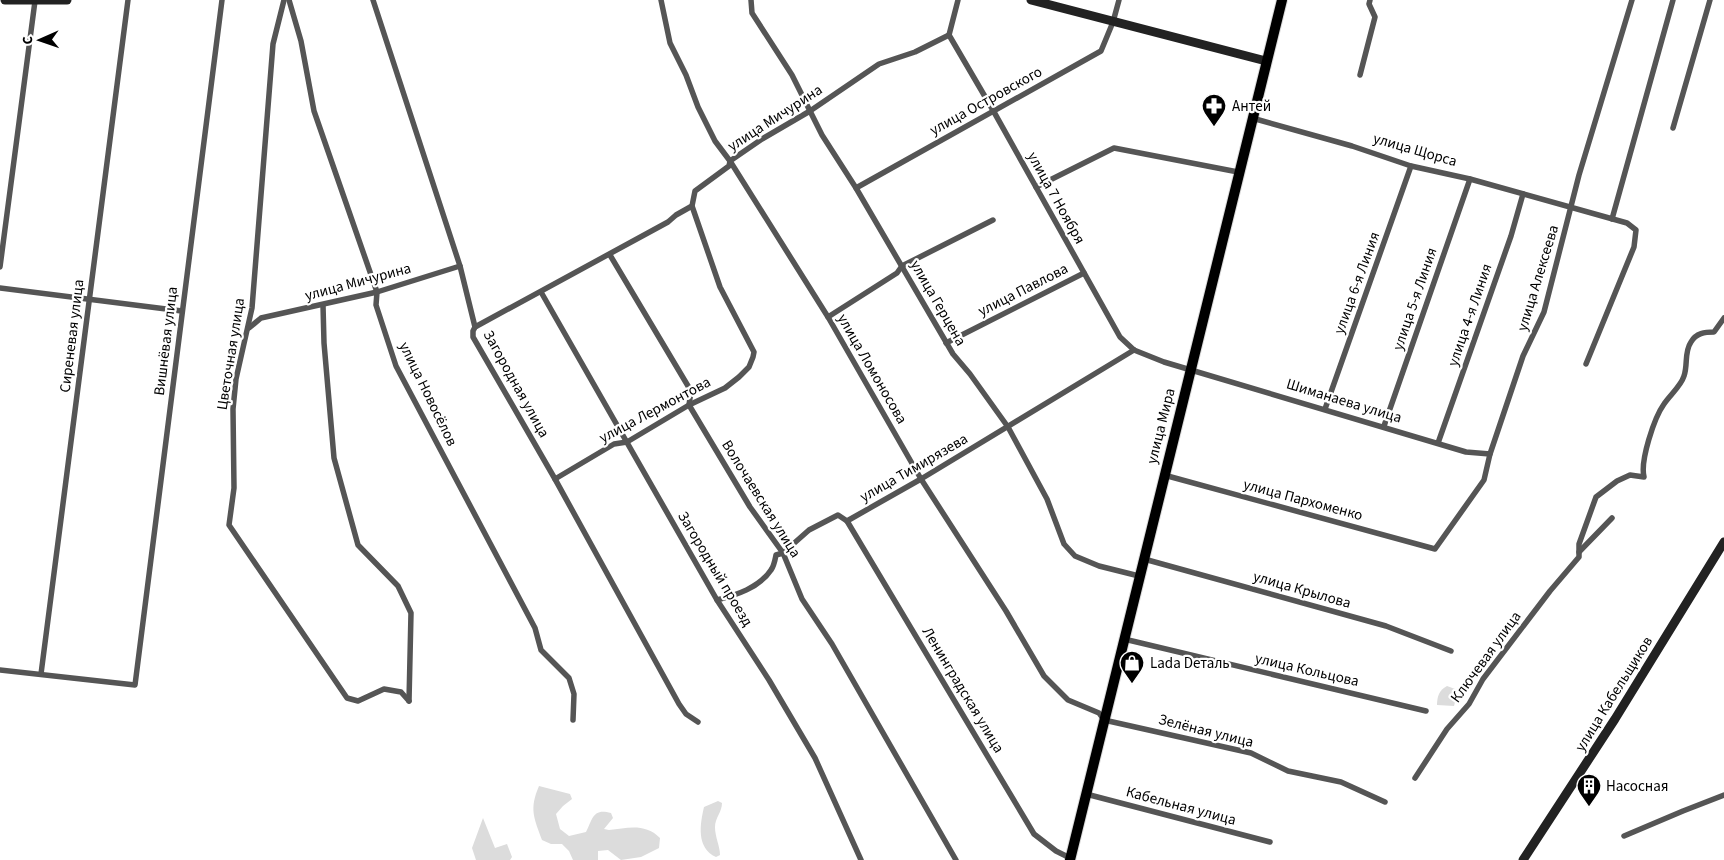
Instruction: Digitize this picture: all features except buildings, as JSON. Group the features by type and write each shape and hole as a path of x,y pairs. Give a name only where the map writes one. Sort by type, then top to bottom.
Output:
{"main road":[{"name":"улица Мира","path":"1070,859 1238,172 1282,0"}],"street":[{"path":"5,0 67,0"},
{"name":"Сиреневая улица","path":"42,674 128,0"},
{"name":"Вишнёвая улица","path":"42,674 135,685 222,0"},
{"name":"Цветочная улица","path":"284,0 273,44 252,308 236,379 233,410 234,488 229,524 347,698 358,701 384,689 401,692 409,701 411,613 398,586 358,545 334,458 324,343 323,305"},
{"name":"улица Новосёлов","path":"289,0 301,41 314,111 377,292 376,305 396,366 535,628 541,650 569,678 574,694 573,720"},
{"name":"Загородная улица","path":"373,0 460,266 475,327 473,331 474,337 679,704 686,714 698,722"},
{"name":"улица Ломоносова","path":"661,0 670,44 715,141 730,161 828,317 920,479 1006,611 1044,676 1068,700 1100,713 1104,720"},
{"name":"улица Герцена","path":"751,0 752,13 792,76 822,135 856,188 946,343 1008,427 1047,500 1064,544 1075,556 1099,566 1140,576"},
{"path":"949,35 958,0"},
{"path":"1031,0 1266,61"},
{"name":"улица Островского","path":"856,188 994,112 1101,50 1113,22 1119,0"},
{"path":"1360,75 1376,17 1369,4 1370,0"},
{"name":"улица Алексеева","path":"1435,549 1484,480 1490,454 1523,356 1544,312 1582,166 1632,0"},
{"path":"1612,219 1673,0"},
{"path":"1673,128 1710,0"},
{"path":"0,267 35,1"},
{"name":"улица Мичурина","path":"475,327 668,222 692,206 695,192 728,166 730,161 762,139 810,111 879,64 915,52 949,35"},
{"name":"улица 7 Ноября","path":"949,35 1120,336 1134,350 1190,369"},
{"name":"улица Щорса","path":"1252,118 1352,146 1411,166 1470,179 1627,223 1636,230 1634,247 1586,364"},
{"path":"1036,187 1114,148 1238,172"},
{"name":"улица 6-я Линия","path":"1325,408 1411,166"},
{"name":"улица 5-я Линия","path":"1384,426 1470,179"},
{"name":"улица 4-я Линия","path":"1438,443 1511,236 1523,194"},
{"name":"улица Лермонтова","path":"555,479 614,444 627,442 690,405 725,388 749,367 754,352 720,286 692,206"},
{"path":"828,317 897,273 902,266 993,220"},
{"name":"Волочаевская улица","path":"610,254 691,391 690,405 750,507 783,552 802,598 832,644 956,860"},
{"name":"улица Мичурина","path":"249,328 261,318 377,292 460,266"},
{"name":"улица Павлова","path":"946,343 1084,273"},
{"path":"0,288 182,311"},
{"name":"Загородный проезд","path":"541,292 717,600 770,680 815,758 861,860"},
{"path":"252,308 261,318"},
{"name":"Ключевая улица","path":"1415,778 1447,729 1469,704 1483,679 1550,591 1579,557 1579,544 1596,497 1617,480 1630,475 1644,477 1642,469 1649,438 1662,406 1684,377 1687,354 1691,342 1700,334 1714,332 1724,318"},
{"name":"улица Тимирязева","path":"717,600 736,595 758,584 772,570 776,555 783,552 808,530 838,515 847,521 1008,427 1134,350"},
{"name":"Шиманаева улица","path":"1190,369 1325,408 1466,452 1490,454"},
{"name":"улица Пархоменко","path":"1164,475 1435,549"},
{"name":"Ключевая улица","path":"1579,552 1612,518"},
{"name":"Ленинградская улица","path":"847,521 1034,834 1070,859"},
{"name":"улица Кабельщиков","path":"1526,859 1724,542"},
{"name":"улица Крылова","path":"1144,559 1386,626 1451,651"},
{"name":"улица Кольцова","path":"1124,639 1426,711"},
{"path":"0,670 42,674"},
{"name":"Зелёная улица","path":"1104,720 1251,753 1288,771 1341,782 1385,802"},
{"name":"Кабельная улица","path":"1086,794 1270,842"},
{"path":"1624,836 1724,795"}],"shaded area":[{"path":"1447,686 1455,689 1456,698 1454,706 1437,705 1439,694"},
{"path":"539,786 570,794 572,799 556,814 560,829 569,836 586,832 594,815 605,812 611,813 613,818 604,829 642,828 648,830 660,838 659,848 641,857 621,860 608,850 598,851 598,860 573,860 569,851 562,844 551,844 542,840 533,807"},
{"path":"718,801 722,803 715,824 720,855 716,857 705,848 702,842 701,821 704,807"},
{"path":"483,818 495,848 507,844 512,857 510,860 476,860 472,848"}],"place":[{"name":"Антей","path":"1214,127"},
{"name":"Lada Dеталь","path":"1132,684"},
{"name":"Насосная","path":"1589,807"}]}
